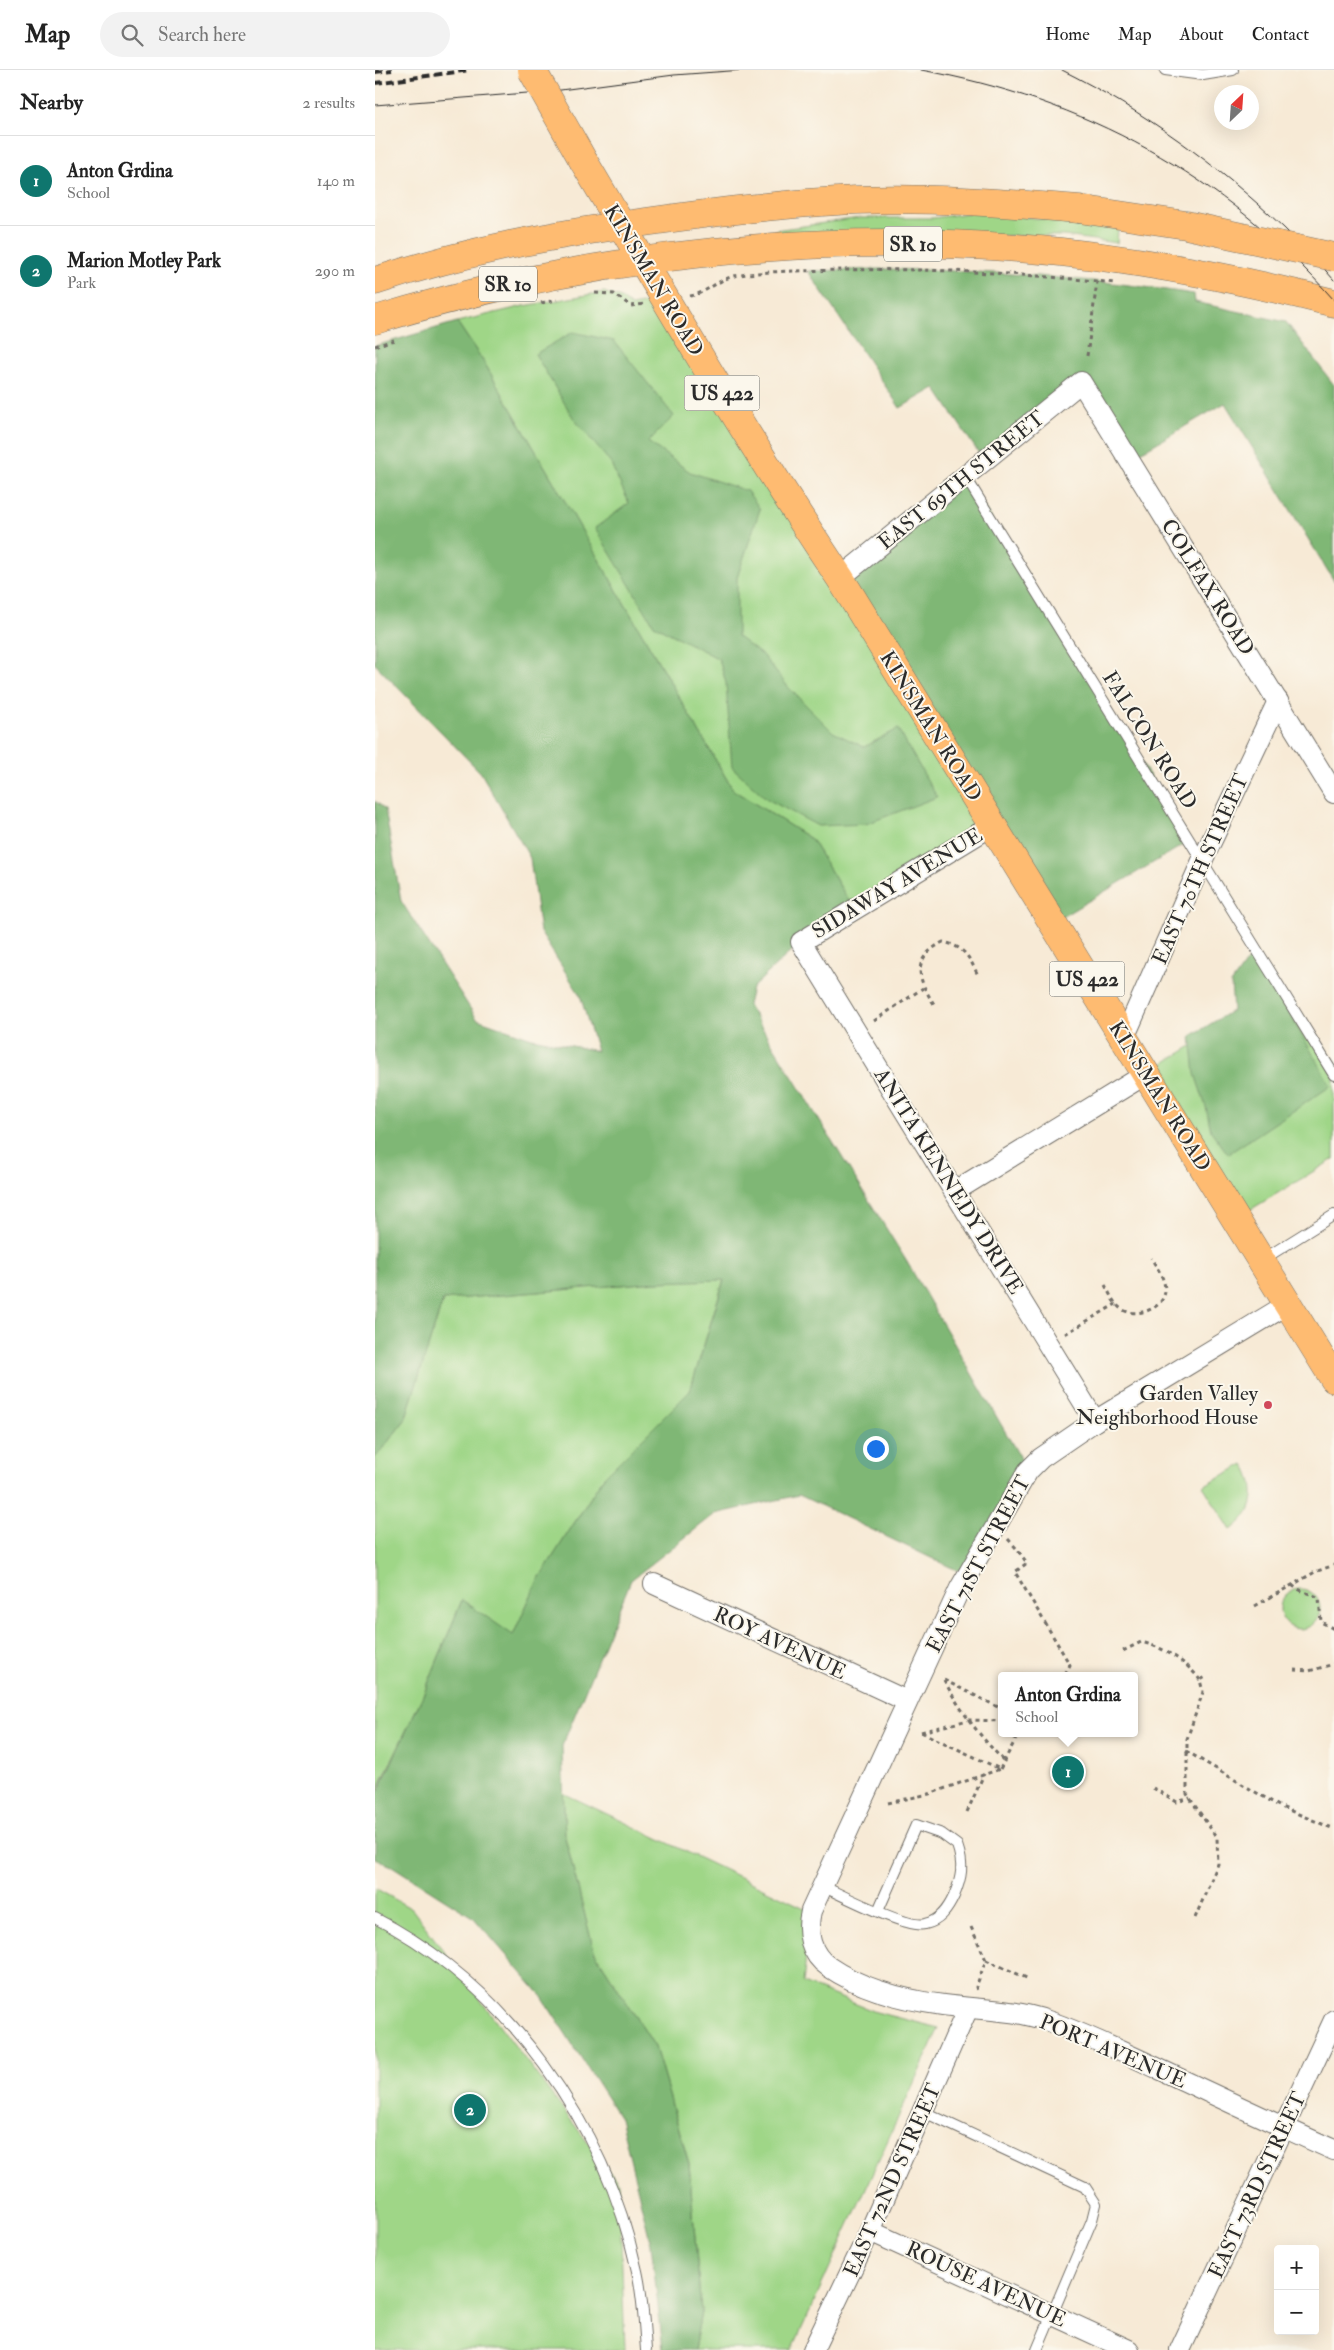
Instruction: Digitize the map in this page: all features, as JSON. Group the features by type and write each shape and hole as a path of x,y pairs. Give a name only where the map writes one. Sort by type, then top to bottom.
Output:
{"main road":[{"name":"KINSMAN ROAD","path":"532,70 642,262 779,485 840,578 1334,1379"},
{"name":"SR 10","path":"375,281 434,262 499,246 730,210 857,200 972,202 1079,209 1186,225 1334,257"},
{"name":"SR 10","path":"375,320 506,285 642,262 766,248 833,244 963,245 1053,252 1184,270 1334,303"}],"street":[{"name":"EAST 69TH STREET","path":"840,578 1081,382"},
{"name":"COLFAX ROAD","path":"1081,382 1334,793"},
{"name":"EAST 70TH STREET","path":"1124,1038 1202,861 1278,701"},
{"name":"SIDAWAY AVENUE","path":"801,942 993,825"},
{"name":"ANITA KENNEDY DRIVE","path":"801,942 1095,1422"},
{"path":"955,1191 1146,1074"},
{"name":"EAST 71ST STREET","path":"811,1910 960,1588 1028,1471 1041,1458 1095,1422 1288,1304"},
{"name":"ROY AVENUE","path":"654,1584 907,1701"},
{"name":"PORT AVENUE","path":"811,1910 807,1927 811,1942 819,1958 835,1971 877,1989 916,2001 973,2001 1047,2020 1089,2037 1334,2150"},
{"name":"EAST 72ND STREET","path":"813,2350 870,2231 973,2001"},
{"name":"EAST 73RD STREET","path":"1180,2350 1334,2020"},
{"name":"ROUSE AVENUE","path":"870,2231 1129,2350"}],"lane":[{"path":"1165,70 1203,75 1233,70"},
{"name":"FALCON ROAD","path":"965,476 1334,1074"},
{"path":"1261,1261 1334,1215"},
{"path":"822,1886 898,1920 924,1925 942,1916 959,1884 963,1869 957,1845 941,1834 916,1825 878,1911"},
{"path":"375,1918 414,1942 479,1990 523,2038 557,2085 585,2129 617,2200 629,2242 637,2272 646,2350"},
{"path":"924,2112 1085,2186 1096,2204 1092,2220 1037,2350"}],"path":[{"path":"703,294 716,284 735,276 808,271 891,269 974,271 1124,284"},
{"path":"1087,356 1097,282"},
{"path":"588,294 604,292 614,294 631,306"},
{"path":"539,303 563,299"},
{"path":"935,1004 923,988 919,974 922,960 929,949 943,942 957,945 969,956 979,977"},
{"path":"874,1021 923,988"},
{"path":"1105,1285 1116,1303 1124,1310 1138,1314 1152,1309 1161,1301 1165,1291 1163,1277 1151,1258"},
{"path":"1065,1334 1116,1303"},
{"path":"1007,1539 1027,1563 1015,1572 1070,1666 1066,1672"},
{"path":"1255,1606 1315,1572 1334,1565"},
{"path":"1292,1585 1299,1591 1309,1592 1319,1598 1321,1622 1334,1629"},
{"path":"1123,1651 1141,1642 1155,1645 1192,1670 1200,1680 1203,1692 1187,1739 1187,1794 1217,1838 1218,1864 1195,1918"},
{"path":"1294,1670 1309,1671 1334,1664"},
{"path":"1200,1680 1208,1676"},
{"path":"998,1707 944,1680 968,1720 1004,1761"},
{"path":"998,1721 968,1720 921,1732 1000,1769"},
{"path":"888,1803 929,1794 1000,1769 1017,1737"},
{"path":"1186,1751 1279,1806 1334,1829"},
{"path":"967,1812 984,1774"},
{"path":"1153,1788 1177,1802 1190,1798"},
{"path":"971,1927 986,1960 1029,1979"},
{"path":"973,2001 986,1960"}],"green space":[{"path":"975,212 1084,223 1118,229 1117,243 1064,236 775,234 775,230 860,218 933,218"},
{"path":"881,269 960,271 1038,276 1155,288 1194,294 1195,302 1286,322 1334,385 1334,581 1225,403 1129,459 1082,382 984,461 935,388 900,408 808,271"},
{"path":"604,292 621,298 631,306 664,300 993,825 854,909 811,839 733,790 485,364 457,322 524,306"},
{"path":"457,322 485,364 733,790 811,839 854,909 801,942 752,988 748,1005 907,1262 1028,1471 967,1575 799,1495 715,1514 631,1580 562,1746 565,1837 594,1951 655,2047 689,2164 701,2312 694,2350 663,2350 651,2244 620,2118 540,1994 474,1918 392,1866 375,1859 376,1796 425,1691 462,1600 513,1635 538,1580 603,1478 690,1391 724,1280 656,1282 443,1300 405,1420 375,1458 375,801 385,809 401,901 477,1019 532,1038 597,1051 580,995 540,932 530,858 481,773 375,664 375,346"},
{"path":"573,332 614,341 674,416 648,442 690,472 747,491 760,509 737,578 737,636 763,656 789,688 833,732 864,747 898,729 937,797 866,824 818,826 767,799 732,767 726,683 719,659 654,625 595,528 629,503 610,462 574,419 535,354"},
{"path":"965,476 1190,841 1053,922 840,578"},
{"path":"1250,957 1260,962 1331,1086 1228,1154 1211,1131 1206,1107 1195,1074 1191,1036 1233,1010 1231,984"},
{"path":"1282,991 1334,1075 1334,1159 1235,1219 1146,1074"},
{"path":"724,1279 690,1391 603,1478 538,1580 513,1636 462,1600 425,1691 375,1795 375,1458 405,1420 443,1300 656,1282"},
{"path":"1244,1464 1252,1483 1253,1500 1246,1516 1231,1530 1203,1486"},
{"path":"1304,1589 1311,1592 1317,1598 1320,1609 1319,1617 1311,1626 1304,1629 1296,1629 1289,1626 1281,1617 1280,1605 1283,1598 1292,1590"},
{"path":"563,1793 811,1911 803,1983 876,2012 939,2028 792,2350 694,2350 701,2312 689,2163 655,2047 594,1951 565,1837"},
{"path":"375,1888 412,1909 619,2184 625,2350 375,2350"}],"tram line":[{"path":"375,105 553,91 674,75 744,70"},
{"path":"921,70 981,83 1039,101 1094,123 1147,149 1198,180 1246,215 1291,255 1334,300"},
{"path":"1062,70 1151,121 1206,161 1233,182 1284,228 1334,280"}],"railway":[{"path":"375,72 392,70"},
{"path":"375,83 470,70"}],"place":[{"name":"Garden Valley Neighborhood House","path":"1268,1405"},
{"name":"Anton Grdina","path":"1068,1772"},
{"name":"Marion Motley Park","path":"470,2110"}]}
